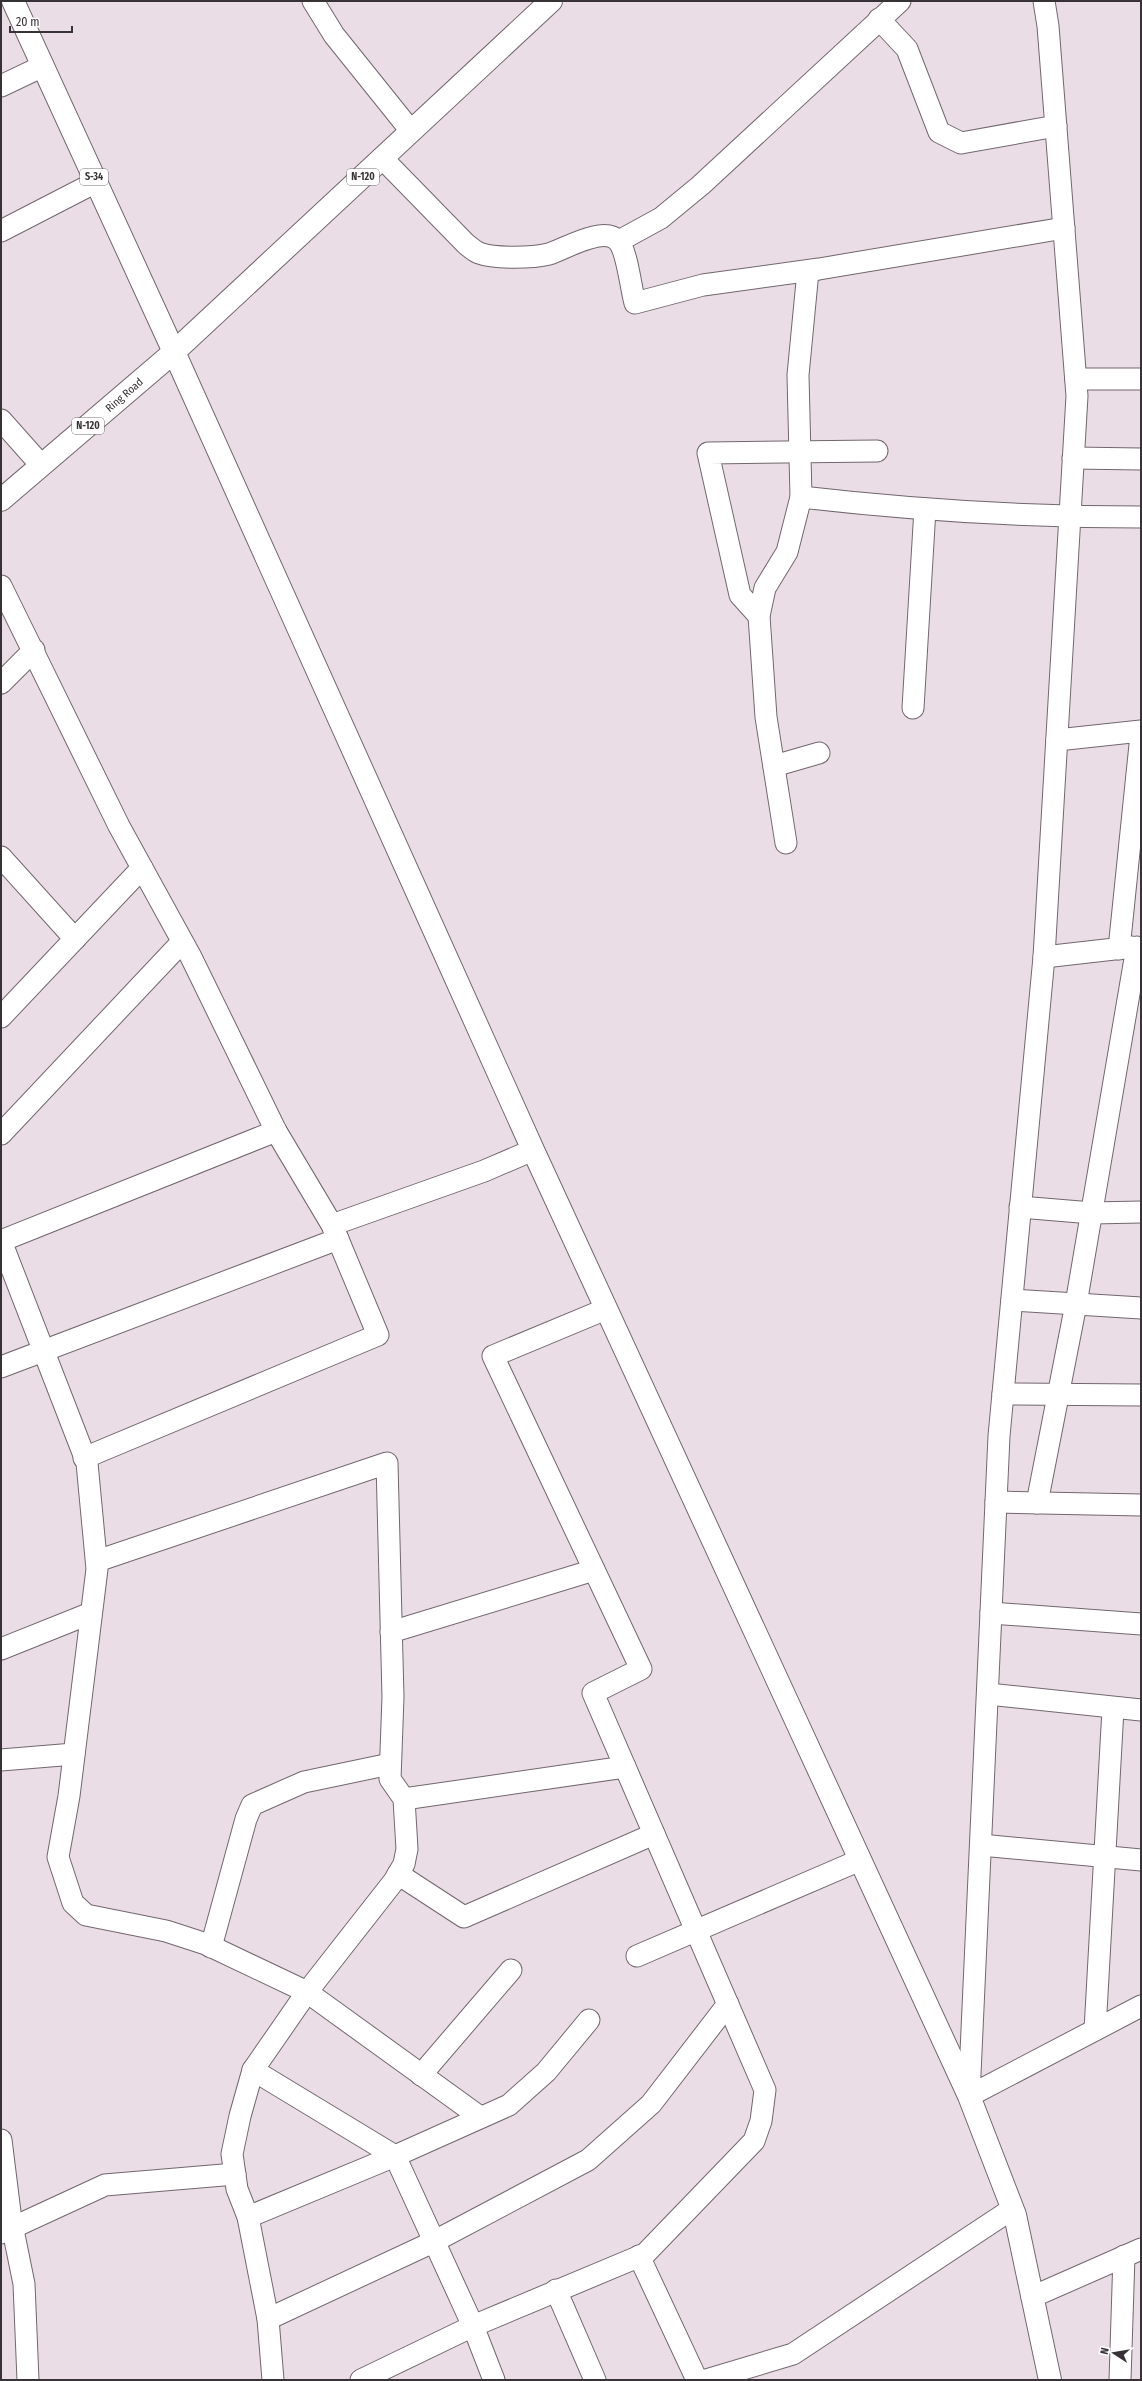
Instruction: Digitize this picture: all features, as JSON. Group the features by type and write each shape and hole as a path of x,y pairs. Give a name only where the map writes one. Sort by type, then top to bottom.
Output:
{"main road":[{"name":"S-34","path":"13,1 174,352"},
{"name":"N-120","path":"174,352 551,1"},
{"name":"Ring Road","path":"1,500 174,352"},
{"path":"174,352 533,1150 970,2096 1012,2209 1032,2297 1046,2378"}],"street":[{"path":"313,1 334,35 411,131"},
{"path":"970,2096 996,1502 1003,1394 1044,957 1077,396 1056,126 1044,1"},
{"path":"619,241 661,218 701,185 886,8 907,49 939,132 961,143 1056,126"},
{"path":"1,86 43,66"},
{"path":"382,158 466,244 479,253 524,257 549,254 588,238 606,235 619,241 623,250 635,303 703,285 808,270 1064,228"},
{"path":"1,231 96,182"},
{"path":"786,843 766,717 759,616 765,588 787,552 801,497 798,375 808,270"},
{"path":"1076,379 1141,379"},
{"path":"1,420 42,465"},
{"path":"759,616 740,595 708,453 877,451"},
{"path":"1074,458 1141,459"},
{"path":"801,497 925,509 1070,517 1141,517"},
{"path":"913,708 925,509"},
{"path":"1,586 34,650 119,826 182,942 276,1131 335,1232 378,1335 84,1458"},
{"path":"1,683 34,650"},
{"path":"1057,740 1141,731"},
{"path":"1037,1503 1076,1304 1092,1213 1133,948 1135,855 1141,735"},
{"path":"774,766 819,753"},
{"path":"1,857 75,939"},
{"path":"1,1017 142,868"},
{"path":"1,1134 182,942"},
{"path":"1044,957 1133,948"},
{"path":"276,1131 1,1241 84,1458 97,1560 74,1754 58,1857 73,1904 86,1915 166,1931 211,1947 307,1992 480,2117"},
{"path":"1,1367 533,1150"},
{"path":"1020,1207 1092,1213 1141,1212"},
{"path":"1012,1300 1141,1308"},
{"path":"361,2380 386,2375 473,2326 645,2254 754,2141 761,2121 765,2090 593,1693 641,1669 492,1356 606,1309"},
{"path":"1003,1394 1141,1395"},
{"path":"97,1560 387,1463 393,1697 390,1779 404,1799 407,1849 404,1864 398,1874 307,1992 253,2070 240,2116 232,2154 237,2189 248,2217 268,2319 273,2380"},
{"path":"996,1502 1141,1505"},
{"path":"391,1632 594,1570"},
{"path":"1,1649 91,1613"},
{"path":"991,1613 1141,1624"},
{"path":"988,1694 1113,1709 1141,1710"},
{"path":"1095,2030 1113,1709"},
{"path":"1,1760 74,1754"},
{"path":"211,1947 246,1819 252,1805 304,1782 390,1764"},
{"path":"404,1799 625,1767"},
{"path":"398,1874 464,1917 654,1834"},
{"path":"981,1845 1141,1860"},
{"path":"637,1956 860,1860"},
{"path":"421,2075 511,1970"},
{"path":"268,2319 434,2242 588,2160 650,2104 728,2004"},
{"path":"970,2096 1141,2006"},
{"path":"248,2217 395,2156 509,2105 541,2077 589,2020"},
{"path":"253,2070 395,2156 473,2326 494,2380"},
{"path":"1,2140 7,2231 24,2284 28,2380"},
{"path":"7,2231 106,2184 235,2174"},
{"path":"706,2380 792,2354 1012,2209"},
{"path":"1032,2297 1132,2252 1120,2380"},
{"path":"639,2256 697,2380"},
{"path":"556,2290 595,2380"}]}
